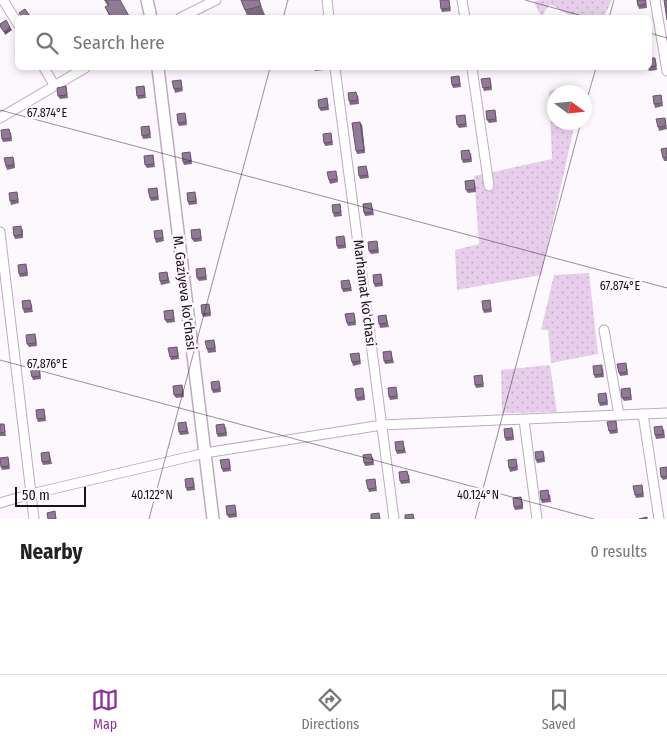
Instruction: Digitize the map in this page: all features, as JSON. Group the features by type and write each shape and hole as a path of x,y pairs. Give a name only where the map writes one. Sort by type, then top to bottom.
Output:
{"street":[{"path":"3,0 15,19"},
{"path":"147,0 150,15"},
{"path":"186,15 216,0"},
{"path":"327,0 329,15"},
{"path":"462,0 464,15"},
{"path":"655,0 667,71"},
{"path":"45,70 55,86"},
{"path":"0,118 82,70"},
{"name":"M. Gaziyeva ko'chasi","path":"158,70 213,519"},
{"name":"Marhamat ko'chasi","path":"335,70 394,519"},
{"path":"472,70 489,186"},
{"path":"0,232 34,519"},
{"path":"604,330 619,415"},
{"path":"0,503 205,453 382,425 667,413"},
{"path":"643,414 659,519"},
{"path":"524,420 537,519"}],"shaded area":[{"path":"612,0 605,15 569,15 550,4 542,15 540,15 534,1"},
{"path":"551,130 573,130 541,275 457,290 455,250 479,244 474,176 552,159"},
{"path":"589,273 598,354 551,363 548,330 541,330 554,275"},
{"path":"550,365 557,412 502,413 501,370"}],"building":[{"path":"106,0 120,0 128,15 110,15 105,7 109,5"},
{"path":"241,0 259,0 261,6 245,10"},
{"path":"440,0 449,0 450,8 441,9"},
{"path":"637,0 645,0 646,4 638,6"},
{"path":"664,0 667,0 667,20"},
{"path":"25,9 29,15 20,15 19,13"},
{"path":"6,20 10,27 4,32 0,24"},
{"path":"652,58 655,58 656,66 652,67"},
{"path":"459,76 460,84 452,85 451,77"},
{"path":"490,78 491,87 483,88 481,79"},
{"path":"181,80 182,88 174,89 172,81"},
{"path":"66,86 67,95 58,96 57,88"},
{"path":"144,86 145,95 137,96 136,87"},
{"path":"356,92 358,100 349,101 348,93"},
{"path":"661,95 662,103 654,104 653,96"},
{"path":"327,98 328,107 319,108 318,100"},
{"path":"495,110 496,119 487,120 486,111"},
{"path":"185,113 186,122 178,123 177,114"},
{"path":"465,115 466,124 457,125 456,116"},
{"path":"665,118 666,126 658,127 656,119"},
{"path":"360,122 364,150 356,151 352,123"},
{"path":"149,126 150,134 142,136 141,127"},
{"path":"9,129 11,138 2,139 1,130"},
{"path":"331,133 332,142 324,143 323,134"},
{"path":"667,148 667,157 663,158 661,149"},
{"path":"469,150 471,159 462,160 461,151"},
{"path":"190,152 191,161 183,162 182,153"},
{"path":"153,155 154,164 145,165 144,156"},
{"path":"13,157 14,165 6,166 4,158"},
{"path":"366,166 368,175 359,176 358,167"},
{"path":"336,171 337,179 329,180 327,172"},
{"path":"474,180 475,189 466,190 465,181"},
{"path":"157,188 158,197 150,198 148,189"},
{"path":"17,192 18,200 10,201 9,193"},
{"path":"195,192 196,201 188,202 187,193"},
{"path":"371,203 373,212 364,213 363,204"},
{"path":"340,204 341,212 333,213 332,205"},
{"path":"21,226 22,234 14,236 13,227"},
{"path":"200,229 201,238 192,239 191,230"},
{"path":"162,230 163,238 155,239 154,231"},
{"path":"344,236 345,245 337,246 336,237"},
{"path":"377,241 378,250 369,251 368,242"},
{"path":"26,264 27,273 19,274 18,265"},
{"path":"205,268 206,277 197,278 196,269"},
{"path":"167,272 168,280 160,281 159,273"},
{"path":"381,274 382,283 374,284 373,275"},
{"path":"349,280 351,288 342,289 341,281"},
{"path":"30,300 32,308 23,309 22,301"},
{"path":"490,300 491,309 483,310 482,301"},
{"path":"209,304 210,313 202,314 201,305"},
{"path":"173,310 174,319 165,320 164,311"},
{"path":"354,313 355,322 347,323 345,314"},
{"path":"386,315 387,323 379,324 378,316"},
{"path":"35,334 36,343 27,344 26,335"},
{"path":"214,340 215,348 207,349 205,341"},
{"path":"177,347 178,356 170,357 168,348"},
{"path":"391,351 392,360 384,361 383,352"},
{"path":"359,353 360,361 352,362 350,354"},
{"path":"626,363 627,372 619,373 617,364"},
{"path":"602,365 602,374 594,375 593,366"},
{"path":"39,367 40,376 32,377 30,368"},
{"path":"482,375 483,384 475,385 474,376"},
{"path":"219,381 220,389 212,390 211,382"},
{"path":"182,385 183,394 174,395 173,386"},
{"path":"396,387 397,396 389,397 388,388"},
{"path":"363,388 364,397 356,398 355,389"},
{"path":"630,388 631,397 622,398 621,389"},
{"path":"606,393 607,402 599,403 598,394"},
{"path":"44,409 45,418 37,419 36,410"},
{"path":"616,421 617,430 609,431 607,422"},
{"path":"186,422 187,431 179,432 178,423"},
{"path":"0,424 4,424 5,432 0,433"},
{"path":"224,424 226,433 217,434 216,425"},
{"path":"662,426 663,434 655,435 654,427"},
{"path":"512,428 513,437 505,438 504,429"},
{"path":"403,441 404,450 396,451 395,442"},
{"path":"543,451 544,459 536,460 535,452"},
{"path":"49,452 50,461 42,462 41,453"},
{"path":"371,454 373,462 364,463 363,455"},
{"path":"8,457 9,466 1,467 0,458"},
{"path":"229,459 230,468 222,469 220,460"},
{"path":"516,459 517,467 509,468 508,460"},
{"path":"667,467 667,476 661,477 660,468"},
{"path":"407,471 409,480 400,481 399,472"},
{"path":"193,478 194,487 186,488 185,479"},
{"path":"375,479 376,488 368,489 366,480"},
{"path":"642,485 643,494 635,495 633,486"},
{"path":"548,490 549,499 541,500 540,491"},
{"path":"521,497 522,506 514,507 513,498"},
{"path":"235,505 236,514 227,515 226,506"},
{"path":"55,511 56,519 48,519 47,513"},
{"path":"379,513 380,519 371,519 371,514"},
{"path":"413,514 414,519 405,519 405,515"}]}
